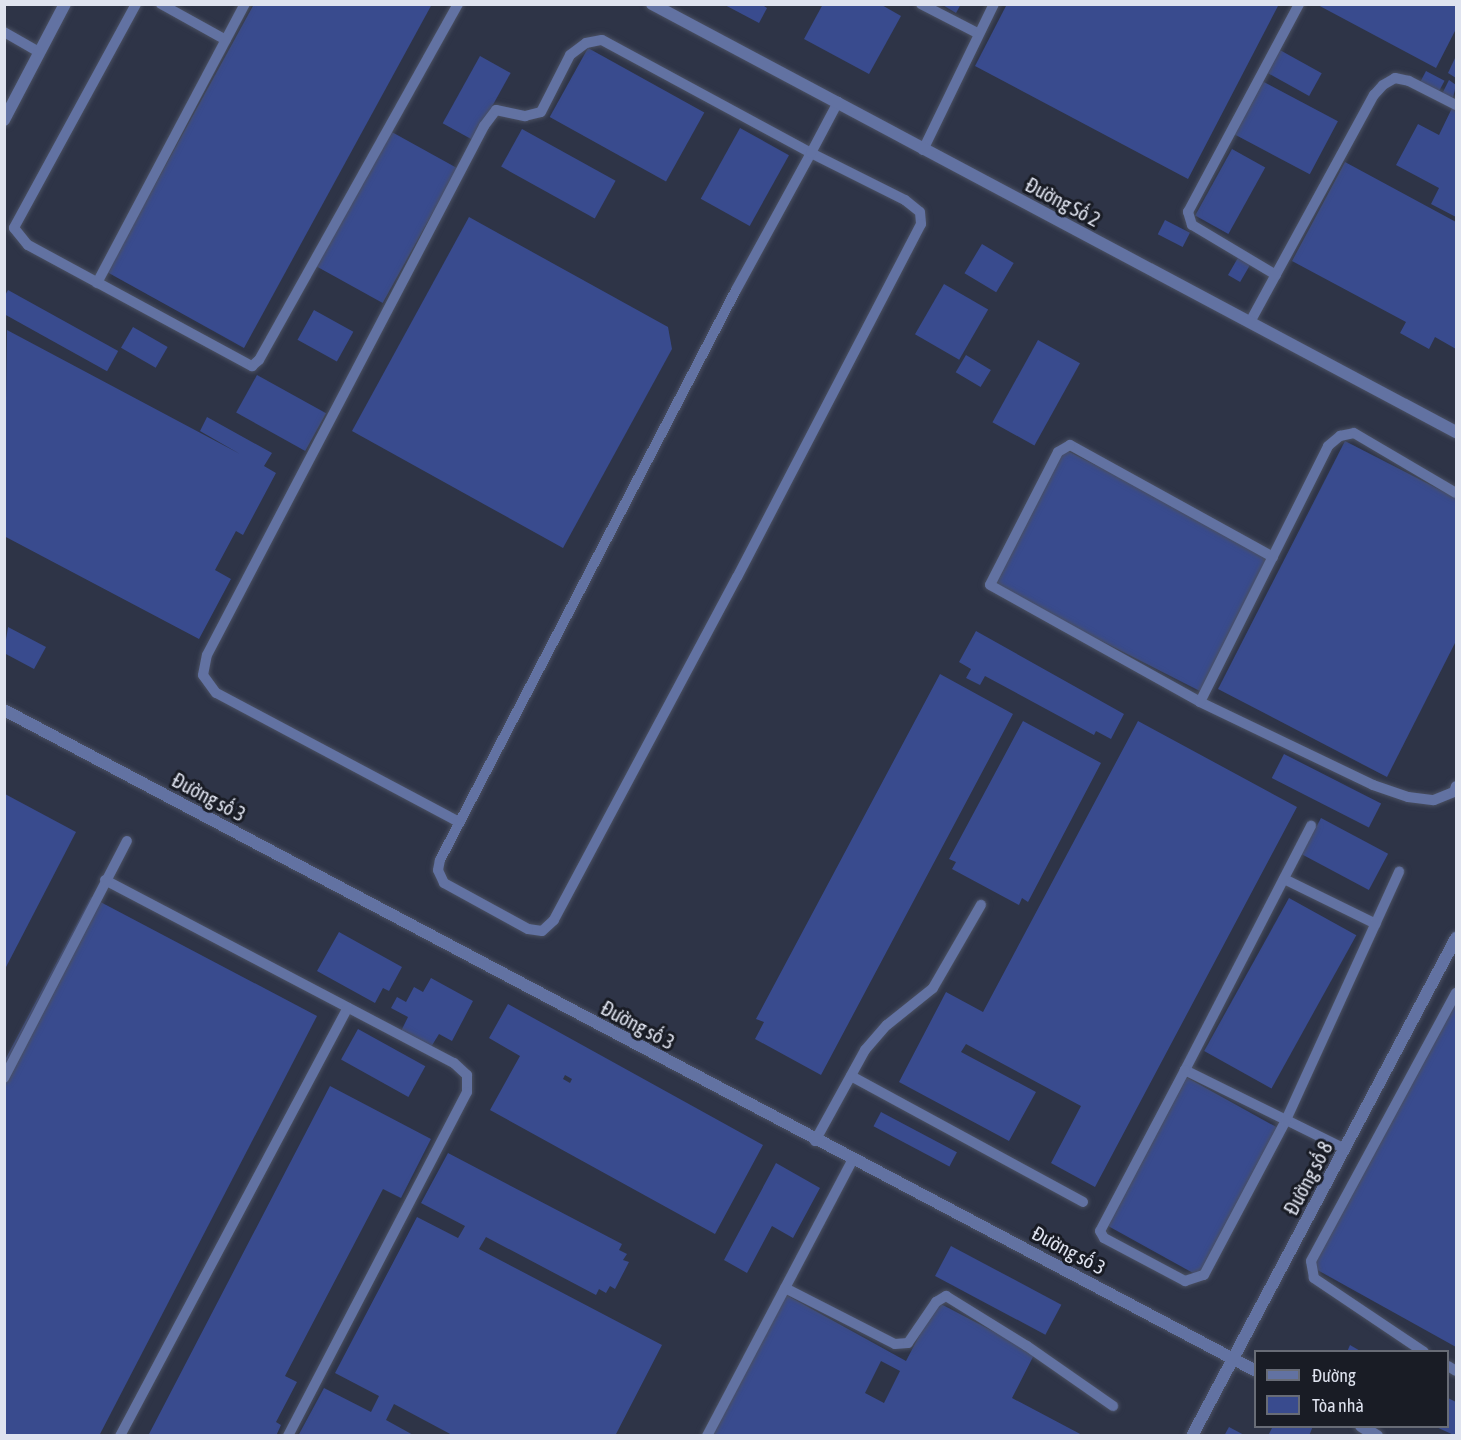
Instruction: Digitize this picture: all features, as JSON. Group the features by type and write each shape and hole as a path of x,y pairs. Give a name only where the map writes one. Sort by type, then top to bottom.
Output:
{"street":[{"path":"4,120 65,4"},
{"name":"Đường Số 2","path":"651,4 1456,432"},
{"name":"Đường số 3","path":"4,710 815,1141 1254,1370"},
{"name":"Đường số 8","path":"1192,1436 1345,1149 1453,954 1456,938"},
{"path":"1363,1428 1377,1436"}],"lane":[{"path":"136,4 14,228 28,245 252,366 265,350 458,4"},
{"path":"160,4 226,40"},
{"path":"97,283 245,4"},
{"path":"921,4 979,34"},
{"path":"923,150 994,4"},
{"path":"1276,275 1192,225 1188,212 1299,4"},
{"path":"4,32 39,52"},
{"path":"459,822 216,693 203,675 207,655 484,126 496,110 525,116 541,112 570,55 586,43 602,40 811,153 905,200 920,212 921,224 732,588 554,920 542,931 528,929 444,883 438,870 440,860 459,822 811,153 838,102"},
{"path":"1250,322 1374,95 1383,85 1395,78 1409,81 1456,105"},
{"path":"1200,702 1328,446 1340,436 1354,434 1456,493"},
{"path":"1273,556 1070,445 1058,452 991,578 993,590 1200,702 1372,785 1408,797 1434,800 1454,792 1456,786"},
{"path":"1311,826 1100,1231 1104,1238 1169,1275 1185,1281 1204,1275 1286,1120 1399,872"},
{"path":"4,1078 127,841"},
{"path":"1284,879 1376,924"},
{"path":"105,880 454,1063 467,1075 467,1092 288,1436"},
{"path":"815,1141 865,1050 887,1025 933,988 981,905"},
{"path":"1421,1350 1314,1278 1311,1261 1456,993"},
{"path":"120,1436 348,1008"},
{"path":"1185,1070 1345,1149"},
{"path":"851,1076 1083,1202"},
{"path":"707,1436 853,1159"},
{"path":"785,1288 895,1344 908,1343 936,1302 946,1296 1027,1346 1113,1406"}],"building":[{"path":"254,4 432,4 244,348 107,272"},
{"path":"723,4 761,4 767,8 759,23"},
{"path":"823,4 880,4 901,16 869,74 804,39"},
{"path":"941,4 961,4 956,13"},
{"path":"1007,4 1279,4 1188,179 975,66"},
{"path":"1316,4 1456,4 1456,29 1436,68"},
{"path":"588,48 704,112 666,182 550,117"},
{"path":"1278,49 1322,73 1309,96 1265,72"},
{"path":"480,56 511,73 473,140 443,123"},
{"path":"1456,56 1456,78 1448,73"},
{"path":"1426,71 1445,81 1437,95 1418,85"},
{"path":"1449,80 1456,85 1452,102 1441,96"},
{"path":"1262,81 1338,121 1310,174 1234,134"},
{"path":"1453,106 1456,108 1456,217 1431,204 1439,188 1396,165 1418,124 1439,135"},
{"path":"740,128 789,155 750,226 701,199"},
{"path":"522,129 616,181 595,218 501,167"},
{"path":"390,131 457,168 383,303 315,266"},
{"path":"1232,149 1265,167 1228,234 1195,215"},
{"path":"1345,162 1456,222 1456,349 1435,337 1429,349 1400,333 1406,322 1292,261"},
{"path":"469,217 668,327 672,349 563,548 352,431"},
{"path":"1165,220 1190,233 1183,247 1158,234"},
{"path":"982,244 1014,263 996,292 964,273"},
{"path":"1239,256 1251,263 1240,282 1228,275"},
{"path":"944,284 988,310 959,360 915,334"},
{"path":"8,290 118,351 107,371 4,314 4,297"},
{"path":"314,310 353,332 337,362 298,340"},
{"path":"133,327 168,347 156,368 121,348"},
{"path":"7,330 240,454 200,431 207,417 272,453 264,466 276,473 243,535 236,531 215,570 231,579 199,639 4,536"},
{"path":"1038,340 1080,363 1034,445 992,422"},
{"path":"966,355 991,370 981,387 956,372"},
{"path":"257,375 326,413 305,451 236,413"},
{"path":"1345,441 1456,498 1456,641 1387,777 1218,689"},
{"path":"1062,448 1273,556 1203,693 992,585"},
{"path":"8,627 46,647 34,669 4,653"},
{"path":"976,631 1124,714 1111,739 1096,731 1094,735 985,676 980,685 966,678 971,669 959,662"},
{"path":"940,674 1013,714 821,1075 755,1039 764,1022 756,1019"},
{"path":"1023,721 1101,763 1028,902 1022,898 1019,905 952,869 956,862 949,859"},
{"path":"1138,721 1297,807 1095,1187 1051,1163 1081,1106 966,1044 961,1052 1036,1092 1009,1141 899,1082 946,992 983,1012"},
{"path":"1284,754 1381,803 1369,828 1272,778"},
{"path":"5,794 76,832 5,969"},
{"path":"1321,818 1388,854 1369,890 1302,854"},
{"path":"91,897 317,1016 99,1436 4,1436 4,1062"},
{"path":"1289,898 1356,935 1272,1088 1204,1051"},
{"path":"339,932 402,967 389,991 383,988 375,1003 317,971"},
{"path":"431,978 473,1001 452,1041 439,1034 431,1047 401,1031 408,1017 391,1008 397,997 406,1002 414,987 423,992"},
{"path":"1456,997 1456,1347 1312,1267"},
{"path":"508,1004 763,1145 715,1234 490,1110 520,1056 489,1038","holes":["565,1075 572,1079 570,1083 563,1079"]},
{"path":"358,1029 425,1066 408,1097 341,1060"},
{"path":"1186,1077 1280,1129 1198,1276 1105,1224"},
{"path":"330,1086 431,1139 401,1198 383,1189 285,1376 297,1382 276,1422 281,1425 276,1436 148,1436"},
{"path":"881,1112 957,1152 949,1167 873,1126"},
{"path":"448,1153 622,1244 619,1250 627,1254 623,1260 629,1262 615,1289 610,1286 606,1293 599,1289 596,1295 486,1237 479,1249 662,1345 615,1436 454,1436 394,1404 386,1420 415,1436 298,1436 324,1388 371,1412 379,1396 335,1373 417,1217 458,1238 465,1226 421,1203"},
{"path":"776,1163 820,1188 793,1238 772,1226 747,1273 724,1260"},
{"path":"951,1246 1061,1305 1045,1335 935,1276"},
{"path":"783,1293 906,1361 937,1302 1035,1353 1012,1398 1084,1436 708,1436","holes":["881,1361 900,1371 884,1403 865,1393"]},
{"path":"1350,1345 1359,1350 1348,1350"},
{"path":"1449,1398 1456,1402 1456,1436 1438,1428 1449,1428"},
{"path":"1229,1427 1246,1436 1224,1436"},
{"path":"1272,1428 1312,1428 1309,1436 1268,1436"}]}
